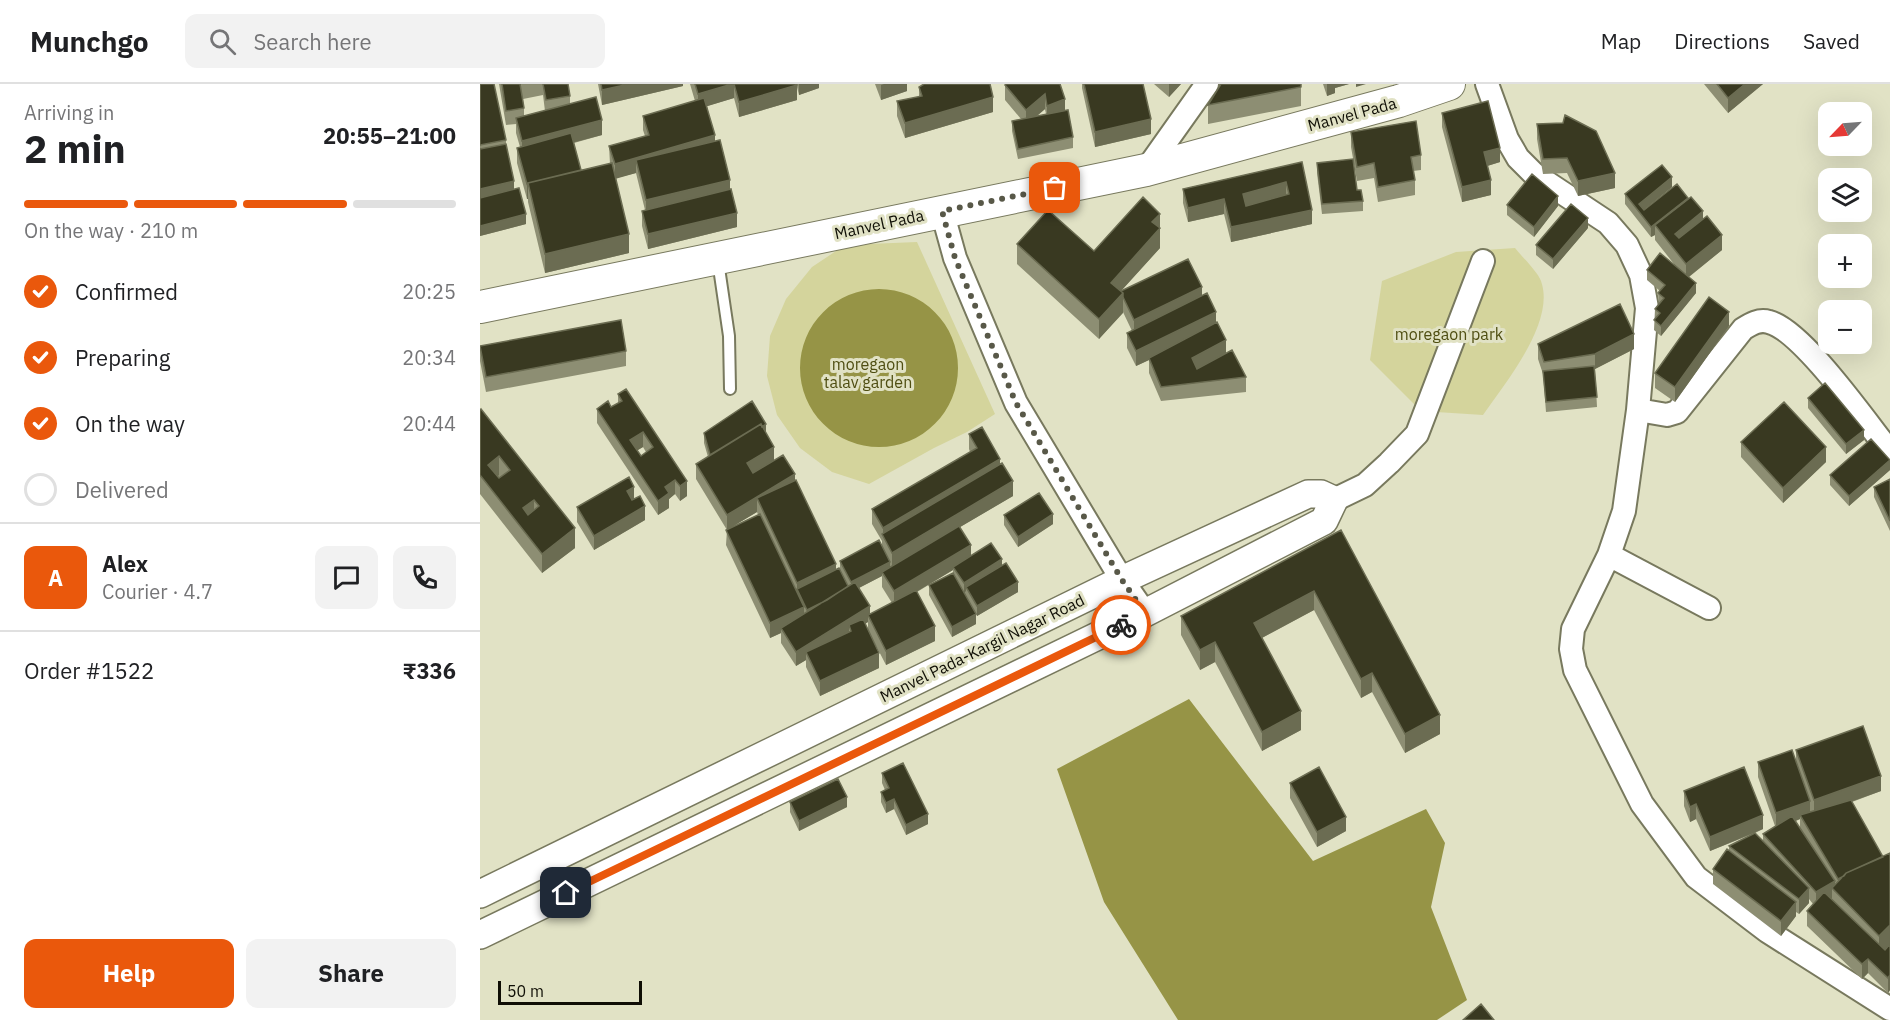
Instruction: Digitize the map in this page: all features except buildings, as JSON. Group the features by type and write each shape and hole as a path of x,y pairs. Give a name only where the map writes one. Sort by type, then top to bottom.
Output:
{"main road":[{"name":"Manvel Pada","path":"480,307 1146,170 1399,101 1449,84"}],"street":[{"path":"1146,170 1207,84"},
{"path":"1487,84 1507,139 1518,158 1534,174 1608,223 1627,245 1641,275 1647,308 1638,410 1624,511 1609,555 1573,629 1571,649 1575,670 1642,804 1696,877 1767,931 1890,1009"},
{"path":"942,211 955,258 1016,403 1122,580 1145,613"},
{"path":"480,935 1145,613 1324,521 1334,500 1365,485 1417,434 1483,261"},
{"path":"1638,410 1666,415 1677,412 1743,329 1756,322 1767,321 1781,327 1809,351 1890,452"},
{"name":"Manvel Pada-Kargil Nagar Road","path":"480,894 1122,580 1308,494 1321,494 1334,500"},
{"path":"1609,555 1709,608"}],"lane":[{"path":"717,258 729,336 730,389"}],"green space":[{"name":"moregaon talav garden","path":"917,242 995,414 967,432 869,484 832,472 800,448 777,415 767,376 770,336 786,299 812,267 845,245"},
{"name":"moregaon park","path":"1515,248 1539,277 1544,297 1535,333 1526,351 1483,415 1421,411 1370,360 1382,281 1456,252"}],"shaded area":[{"path":"879,289 894,290 909,295 923,302 935,312 945,324 952,338 957,353 957,383 952,398 945,412 935,424 923,434 909,441 894,446 879,447 864,446 849,441 835,434 823,424 813,412 806,398 801,383 800,368 801,353 806,338 813,324 823,312 835,302 849,295 864,290"},
{"path":"1189,699 1313,861 1426,809 1445,843 1431,907 1467,1000 1437,1020 1178,1020 1104,902 1057,769"}],"way so far":[{"path":"1055,188 942,211 955,258 1016,403 1122,580 1145,613 1121,625"}],"route":[{"path":"566,893 1121,625"}]}
